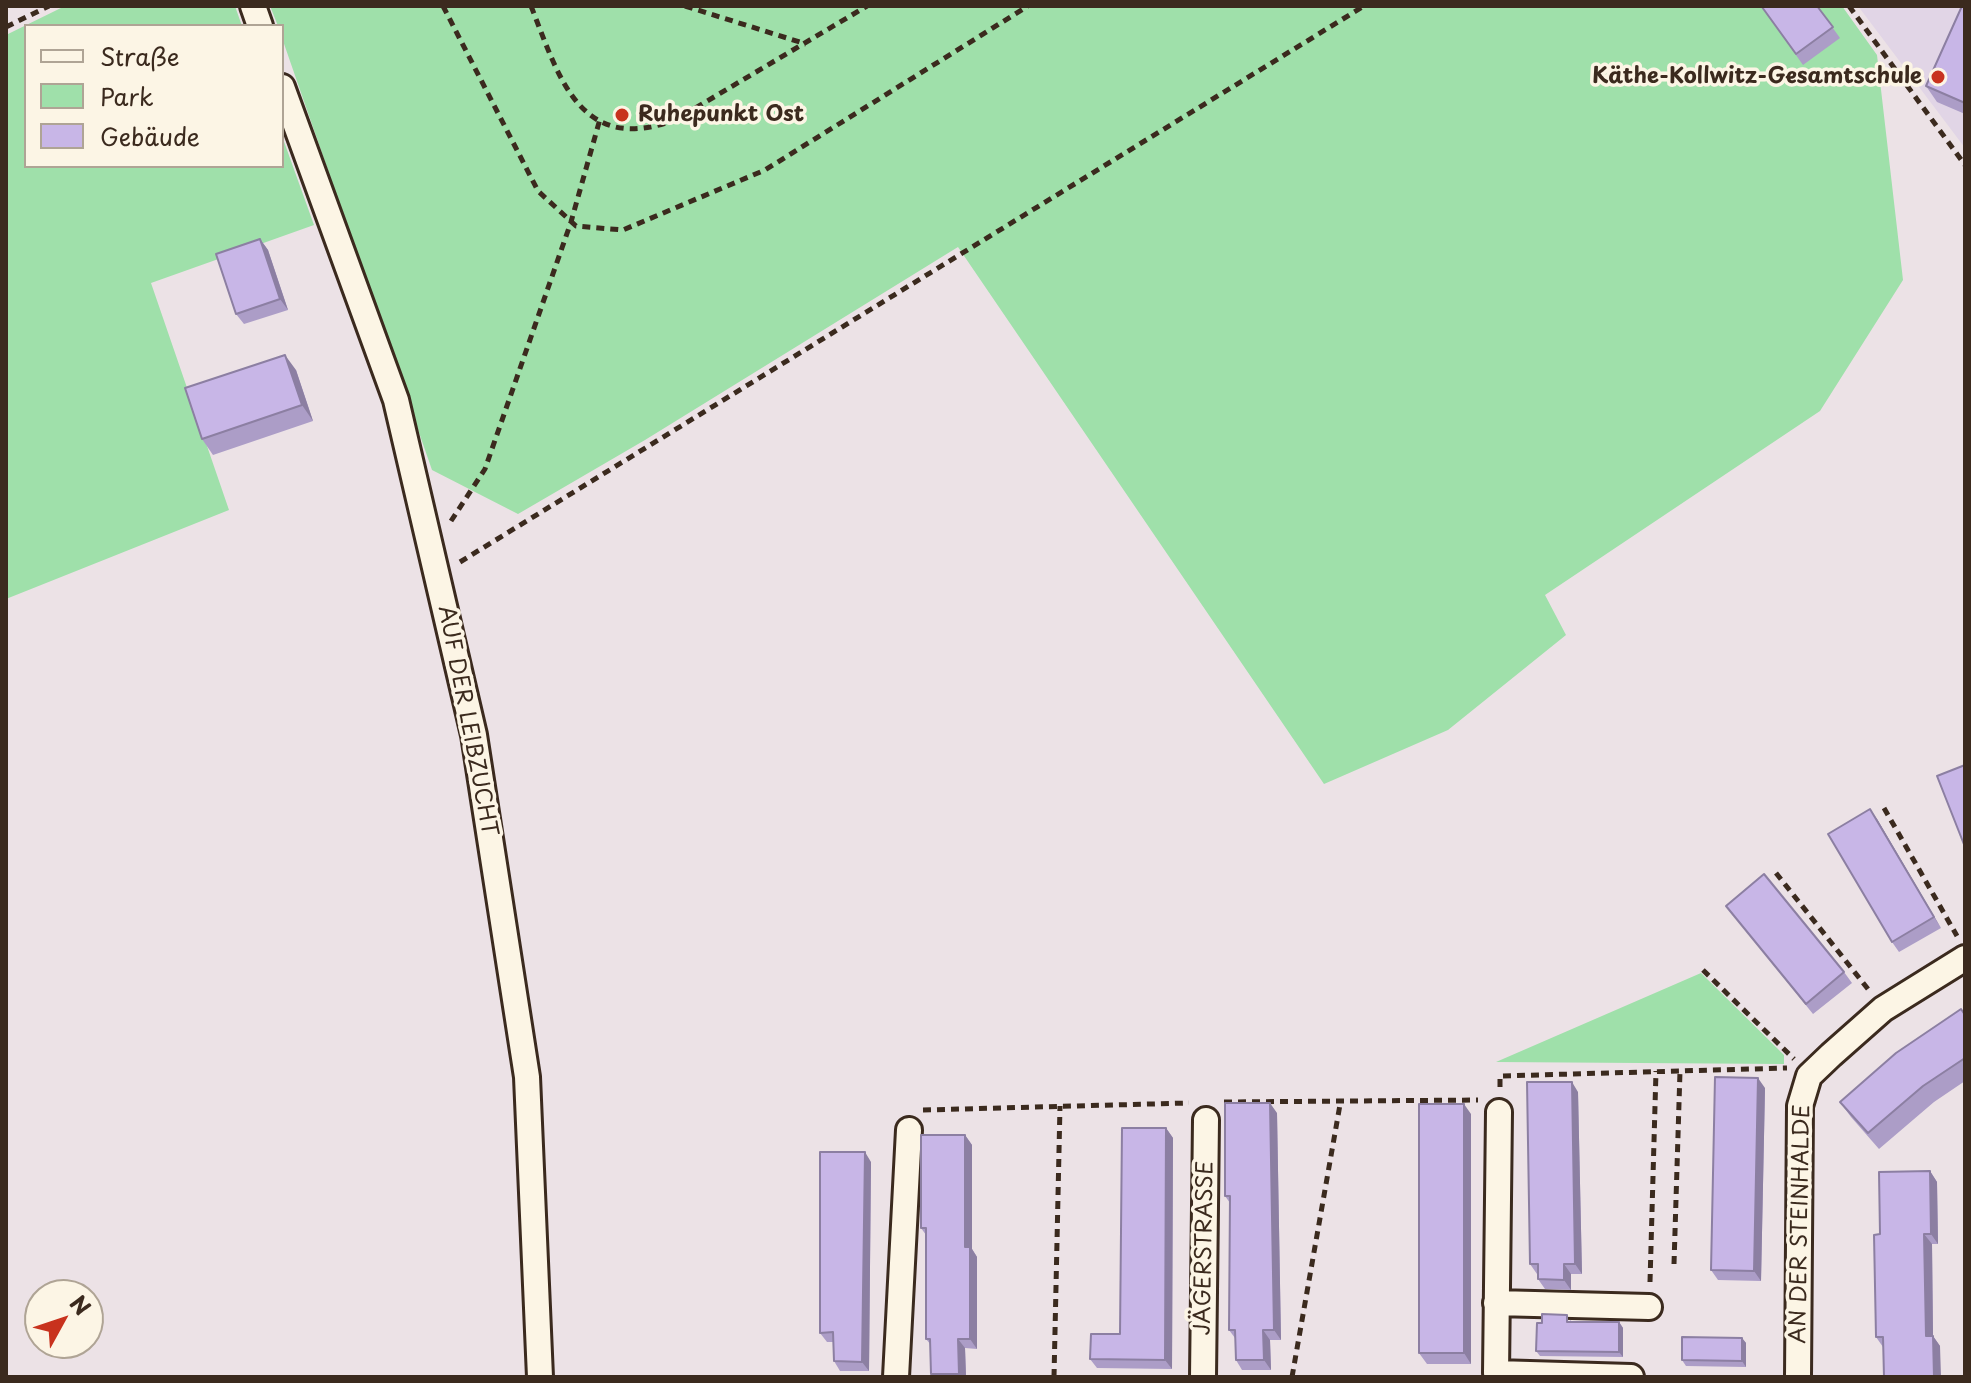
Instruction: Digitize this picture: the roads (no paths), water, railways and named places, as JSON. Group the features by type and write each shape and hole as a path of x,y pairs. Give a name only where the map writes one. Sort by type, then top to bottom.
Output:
{"street":[{"name":"AUF DER LEIBZUCHT","path":"284,92 396,400 474,735 527,1077 540,1377"},
{"name":"AN DER STEINHALDE","path":"1798,1377 1800,1106 1809,1076 1883,1009 1961,948"},
{"path":"1500,1106 1496,1373 1631,1377"},
{"name":"JÄGERSTRASSE","path":"1203,1377 1207,1111"},
{"path":"896,1377 909,1130"},
{"path":"1496,1303 1649,1307"}],"place":[{"name":"Käthe-Kollwitz-Gesamtschule","path":"1938,77"},
{"name":"Ruhepunkt Ost","path":"622,115"}]}
